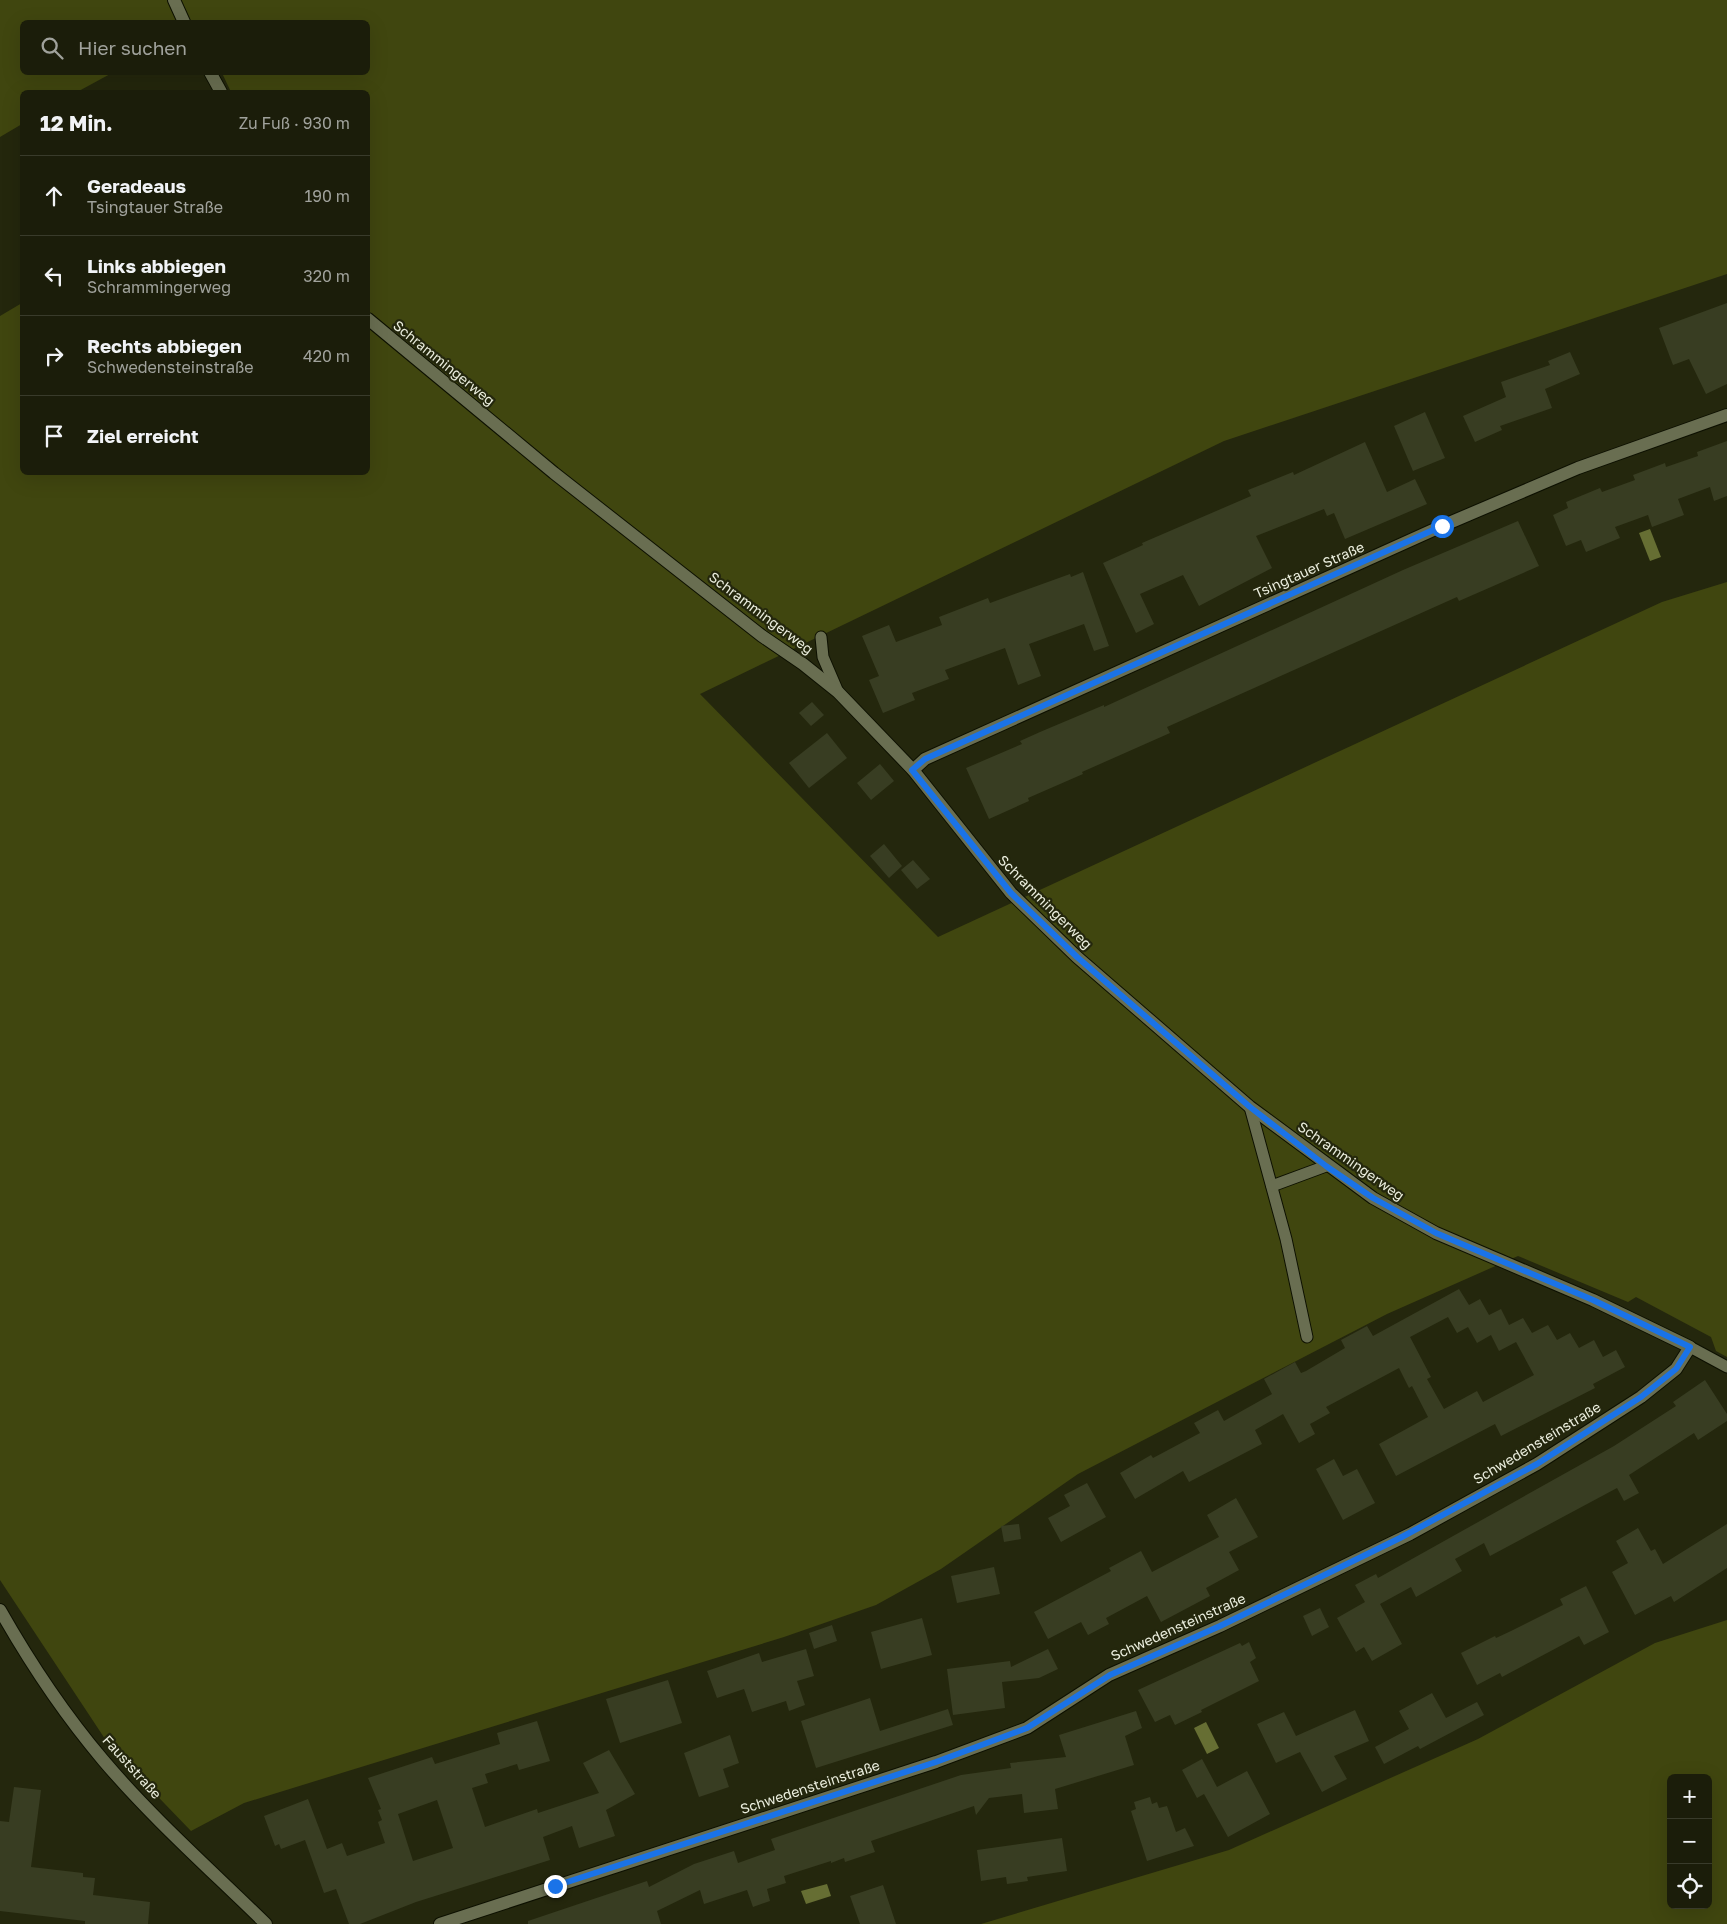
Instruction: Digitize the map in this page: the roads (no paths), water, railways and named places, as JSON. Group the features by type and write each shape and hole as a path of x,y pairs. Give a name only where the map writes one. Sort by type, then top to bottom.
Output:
{"street":[{"path":"174,0 183,20"},
{"path":"212,75 220,90"},
{"name":"Schrammingerweg","path":"370,321 554,473 762,636 804,664 838,692 912,770 1011,893 1077,957 1250,1107 1326,1166 1373,1198 1436,1233 1593,1300 1690,1347"},
{"name":"Tsingtauer Straße","path":"912,770 925,759 1442,526 1578,468 1727,415"},
{"name":"Schwedensteinstraße","path":"440,1924 936,1762 1027,1728 1110,1675 1220,1626 1400,1538 1537,1464 1641,1397 1676,1369 1690,1347"},
{"name":"Fauststraße","path":"0,1610 18,1642 63,1709 103,1760 152,1813 266,1924"}],"lane":[{"path":"821,637 823,657 838,692"},
{"path":"804,664 823,657"},
{"path":"1250,1107 1272,1186 1308,1337"},
{"path":"1272,1186 1326,1166"},
{"name":"Schrammingerweg","path":"1690,1347 1727,1367"}]}
